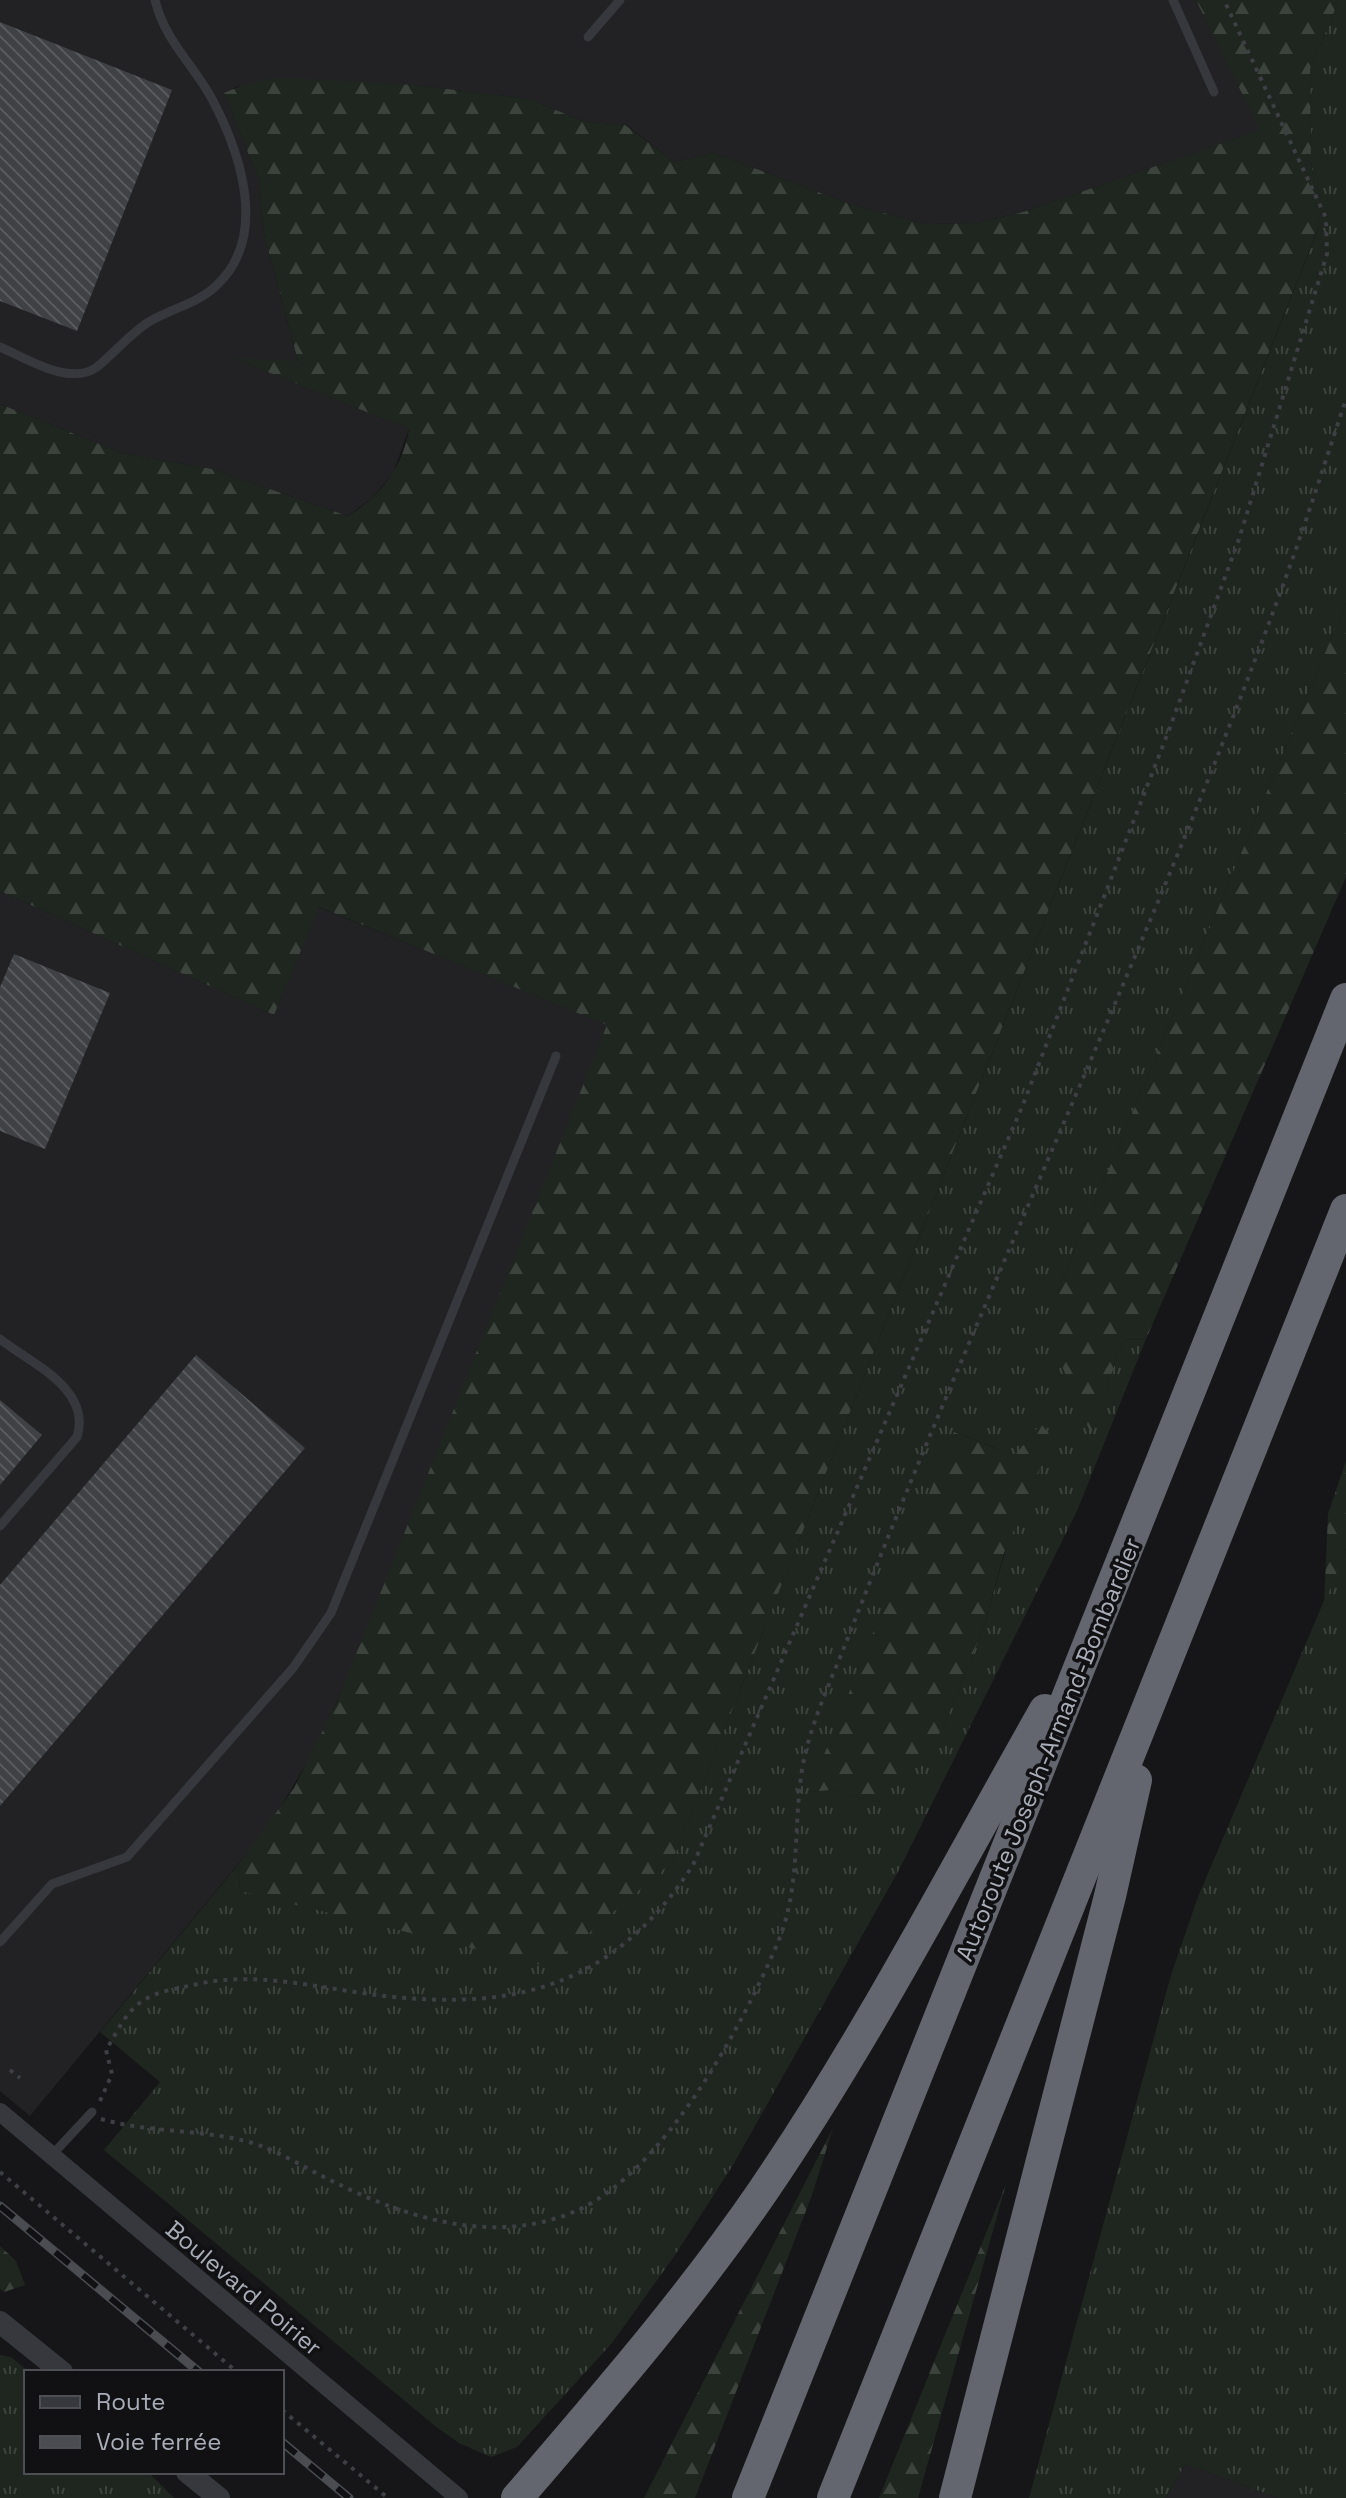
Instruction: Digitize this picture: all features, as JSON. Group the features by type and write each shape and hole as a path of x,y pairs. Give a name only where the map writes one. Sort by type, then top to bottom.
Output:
{"highway":[{"name":"Autoroute Joseph-Armand-Bombardier","path":"748,2498 1346,999"},
{"path":"833,2498 1346,1210"},
{"path":"517,2498 673,2310 787,2153 877,2010 1106,1603"},
{"path":"955,2498 1110,1896 1156,1686"}],"street":[{"name":"Boulevard Poirier","path":"0,2112 459,2498"},
{"path":"0,2322 60,2370"},
{"path":"189,2474 219,2498"}],"lane":[{"path":"0,347 67,374 84,373 99,365 145,324 202,297 222,280 237,258 246,224 238,165 212,100 172,43 155,0"},
{"path":"588,37 620,0"},
{"path":"1173,0 1214,92"},
{"path":"0,1942 52,1884 127,1857 293,1668 331,1613 556,1056"},
{"path":"0,1339 62,1384 80,1410 82,1422 77,1437 0,1526"},
{"path":"51,2156 92,2112"}],"path":[{"path":"1224,0 1326,218 1327,254 1239,539 1169,730 1067,991 1009,1136 693,1865 668,1904 636,1937 606,1960 540,1988 465,2001 404,2000 236,1978 147,1998 129,2013 106,2050 112,2074 110,2084 92,2112 110,2122 249,2142 397,2211 434,2221 481,2226 526,2225 582,2208 621,2182 668,2134 732,2032 780,1938 792,1896 806,1750 923,1451 1076,1097 1232,717 1284,585 1346,399"},
{"path":"10,2070 20,2078"},
{"path":"0,2172 235,2370"},
{"path":"284,2412 388,2498"}],"shaded area":[{"path":"0,0 1196,0 1261,130 1023,212 977,223 925,224 850,204 714,153 675,162 626,125 582,121 530,99 414,85 238,86 224,93 259,180 264,234 298,362 236,359 409,429 393,473 373,497 348,516 212,469 122,453 0,404"},
{"path":"0,891 274,1015 318,907 608,1025 366,1636 317,1746 268,1828 30,2116 0,2091"},
{"path":"1185,2464 1279,2498 1166,2498"}],"green space":[{"path":"1196,0 1339,0 1310,69 1311,161 1319,226 672,1862 549,1967 240,1891 238,1865 294,1788 337,1702 607,1025 319,907 274,1015 0,891 0,404 122,453 212,469 348,516 371,499 389,479 402,455 409,429 233,358 298,361 264,234 259,180 224,93 240,86 289,78 414,85 530,99 582,121 625,125 675,162 714,153 850,204 925,224 977,223 1023,212 1260,130"},
{"path":"1339,0 1346,0 1346,603 1056,1295 1074,1393 1091,1433 1123,1340 1146,1339 1077,1511 899,1870 733,2165 675,2255 612,2343 517,2447 491,2457 459,2443 435,2426 104,2150 160,2082 100,2032 238,1865 240,1891 672,1862 1319,227 1311,161 1310,69","holes":["1041,1424 984,1627 943,1728 878,1802 831,1790 810,1792 955,1432 1015,1455"]},
{"path":"1346,603 1346,877 1146,1339 1123,1340 1091,1434 1053,1345 1056,1295"},
{"path":"1041,1424 1053,1439 1004,1553 984,1627 943,1728 924,1755 878,1802 831,1790 809,1792 954,1432 1015,1455"},
{"path":"1346,1461 1346,1549 1324,1605 1328,1514"},
{"path":"1346,1549 1346,2498 1279,2498 1185,2464 1166,2498 1029,2498 1171,1975 1198,1897"},
{"path":"833,2128 812,2195 695,2498 644,2498"},
{"path":"1006,2184 918,2498 879,2498"},
{"path":"0,2246 16,2261 25,2285 4,2292 0,2289"},
{"path":"0,2355 11,2357 27,2370 24,2370 24,2474 150,2474 174,2498 0,2498"}],"building":[{"path":"0,22 172,90 77,331 0,301"},
{"path":"14,954 110,993 45,1149 0,1131 0,987"},
{"path":"196,1355 305,1448 0,1806 0,1585"},
{"path":"0,1400 42,1435 0,1485"}],"railway":[{"path":"0,2206 197,2370"},
{"path":"284,2444 349,2498"}]}
